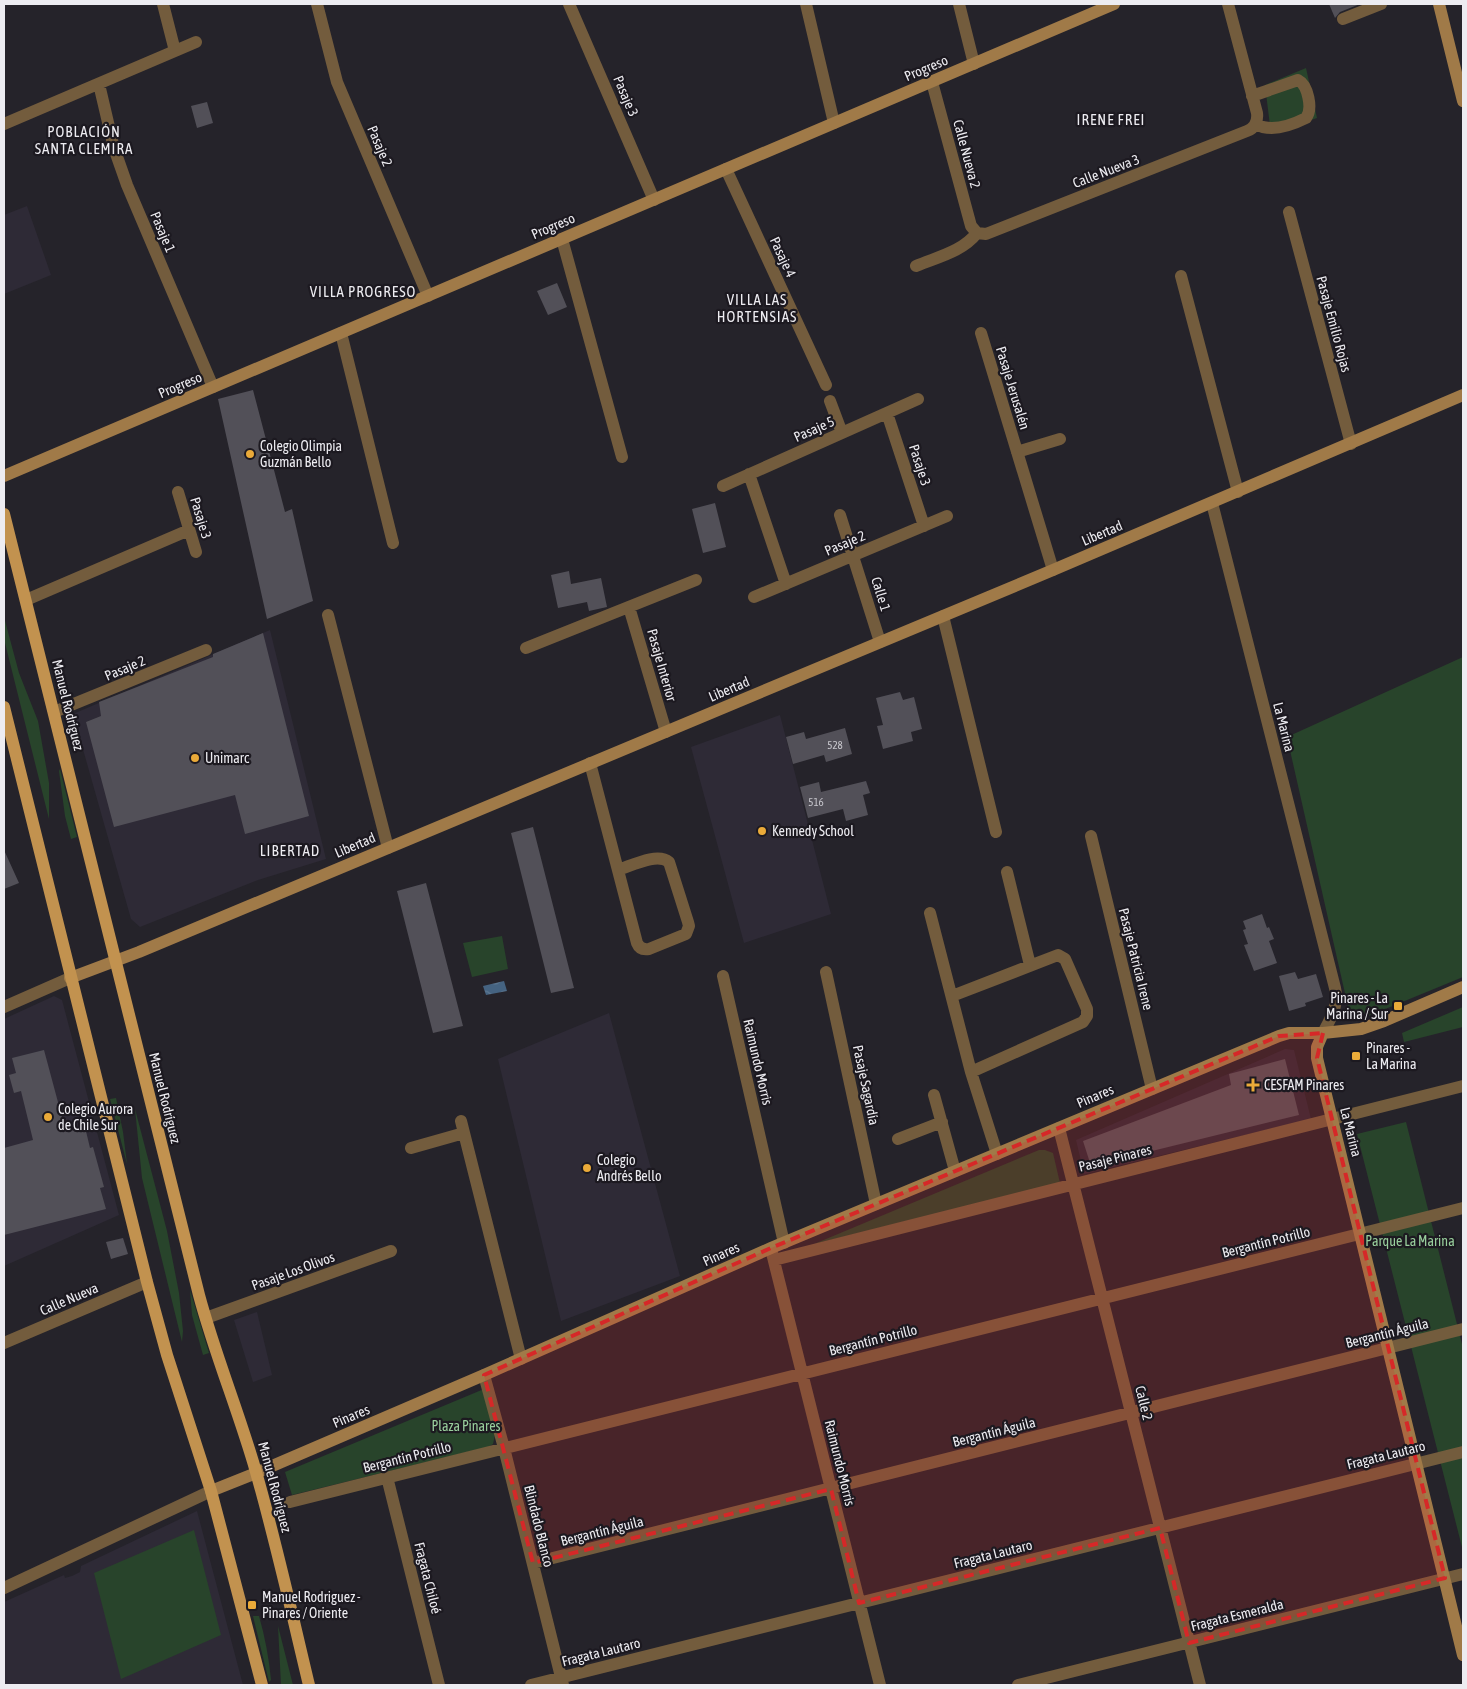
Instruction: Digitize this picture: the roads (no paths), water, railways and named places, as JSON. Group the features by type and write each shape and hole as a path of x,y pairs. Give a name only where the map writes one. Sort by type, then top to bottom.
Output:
{"main road":[{"name":"Manuel Rodríguez","path":"4,514 115,962 206,1318 256,1473 309,1685"},
{"path":"4,706 8,743 70,978 146,1282 164,1346 211,1491 262,1685"}],"street":[{"path":"163,4 175,51"},
{"name":"Pasaje 2","path":"317,4 340,90 428,296"},
{"name":"Pasaje 3","path":"569,4 654,200"},
{"path":"806,4 834,123"},
{"path":"959,4 974,64"},
{"name":"Progreso","path":"4,476 1114,4"},
{"path":"1228,4 1257,117 1256,124 1265,128 1275,128 1303,119 1309,115 1310,109 1305,85 1298,80 1252,96"},
{"path":"1343,19 1381,4"},
{"path":"1439,4 1463,101"},
{"path":"4,124 196,42"},
{"name":"Calle Nueva 2","path":"932,82 972,226 977,233"},
{"name":"Pasaje 1","path":"99,84 114,148 127,185 213,387"},
{"name":"Calle Nueva 3","path":"916,266 960,248 970,242 977,233 986,234 1247,131 1256,124"},
{"name":"Pasaje 4","path":"726,169 826,385"},
{"name":"Pasaje Emilio Rojas","path":"1289,212 1350,444"},
{"path":"562,239 622,458"},
{"path":"1181,276 1238,492"},
{"path":"341,333 394,543"},
{"name":"Pasaje Jerusalén","path":"981,333 1053,570"},
{"name":"Libertad","path":"4,1007 1053,570 1463,395"},
{"path":"830,400 842,433"},
{"name":"Pasaje 5","path":"723,486 918,400"},
{"name":"Pasaje 3","path":"887,413 924,526"},
{"name":"Pasaje Jerusalén","path":"1016,452 1060,439"},
{"path":"750,474 786,584"},
{"name":"Pasaje 3","path":"178,492 196,552"},
{"name":"La Marina","path":"1212,503 1335,988 1334,1011 1317,1046 1317,1058 1463,1655"},
{"path":"840,514 853,556"},
{"name":"Pasaje 2","path":"754,597 947,516"},
{"path":"26,600 189,530"},
{"name":"Calle 1","path":"853,556 880,642"},
{"path":"526,648 696,580"},
{"name":"Pasaje Interior","path":"630,607 666,732"},
{"path":"328,615 388,848"},
{"path":"943,616 996,832"},
{"name":"Pasaje 2","path":"54,712 206,650"},
{"path":"590,764 638,946 649,949 686,934 688,922 669,862 657,857 618,870"},
{"name":"Pasaje Patricia Irene","path":"1091,836 1152,1089"},
{"path":"1007,872 1030,964"},
{"path":"930,913 971,1072 997,1154"},
{"path":"952,996 1055,955 1064,957 1087,1009 1087,1016 1083,1022 971,1072"},
{"name":"Pasaje Sagardía","path":"826,972 876,1204"},
{"name":"Raimundo Morris","path":"722,976 784,1243"},
{"name":"Pinares","path":"4,1588 211,1491 772,1254 784,1243 1280,1036 1298,1032 1323,1033 1361,1029 1463,987"},
{"name":"Pasaje Pinares","path":"772,1254 1074,1184 1463,1086"},
{"path":"934,1095 955,1171"},
{"path":"898,1139 942,1122"},
{"path":"411,1148 462,1127 521,1359"},
{"name":"Calle 2","path":"1059,1128 1200,1685"},
{"name":"Bergantín Potrillo","path":"290,1502 1463,1208"},
{"name":"Pasaje Los Olivos","path":"206,1318 391,1251"},
{"name":"Raimundo Morris","path":"772,1254 880,1685"},
{"name":"Calle Nueva","path":"4,1343 146,1282"},
{"name":"Bergantín Águila","path":"533,1564 1463,1329"},
{"name":"Blindado Blanco","path":"484,1375 562,1681"},
{"name":"Fragata Lautaro","path":"531,1685 562,1681 859,1603 1463,1452"},
{"name":"Fragata Chiloé","path":"387,1477 439,1685"},
{"name":"Fragata Esmeralda","path":"1018,1685 1463,1574"}],"water":[{"path":"504,981 507,991 486,995 483,986"}],"place":[{"name":"Colegio Olimpia Guzmán Bello","path":"250,454"},
{"name":"Unimarc","path":"195,758"},
{"name":"Kennedy School","path":"762,831"},
{"name":"Pinares - La Marina / Sur","path":"1398,1006"},
{"name":"Pinares - La Marina","path":"1356,1056"},
{"name":"CESFAM Pinares","path":"1253,1085"},
{"name":"Colegio Aurora de Chile Sur","path":"48,1117"},
{"name":"Colegio Andrés Bello","path":"587,1168"},
{"name":"Manuel Rodriguez - Pinares / Oriente","path":"252,1605"}],"district":[{"name":"IRENE FREI","path":"1111,120"},
{"name":"POBLACIÓN SANTA CLEMIRA","path":"84,140"},
{"name":"VILLA PROGRESO","path":"363,292"},
{"name":"VILLA LAS HORTENSIAS","path":"757,308"},
{"name":"LIBERTAD","path":"290,851"}],"park label":[{"name":"Parque La Marina","path":"1410,1241"},
{"name":"Plaza Pinares","path":"466,1426"}]}
